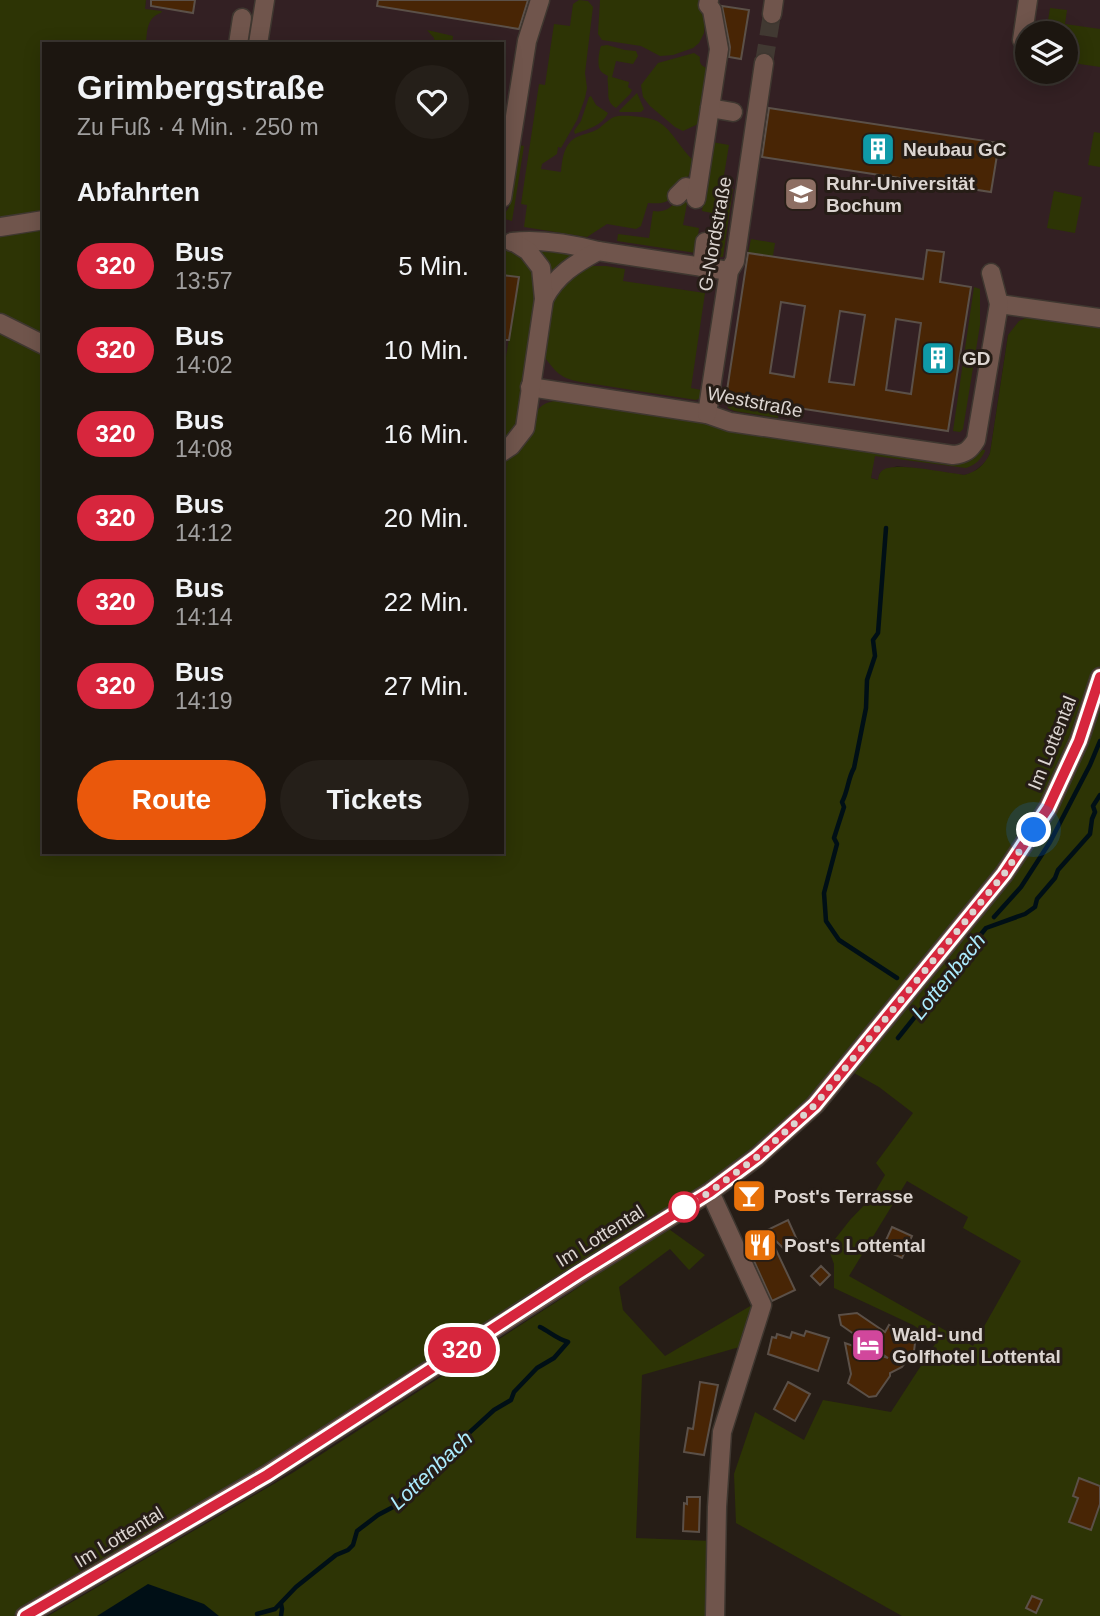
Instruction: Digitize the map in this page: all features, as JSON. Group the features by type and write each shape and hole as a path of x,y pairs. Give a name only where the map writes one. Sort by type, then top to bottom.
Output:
{"street":[{"path":"258,42 265,0"},
{"path":"504,185 527,41 540,0"},
{"path":"677,196 686,187 696,194 698,160 715,118 710,48 712,10 708,5 709,0"},
{"path":"1025,21 1028,0"},
{"path":"238,42 242,18"},
{"name":"G-Nordstraße","path":"707,414 730,271 735,261 764,63"},
{"path":"0,227 42,220"},
{"path":"508,241 524,240 584,247 730,271"},
{"path":"504,451 511,446 524,428 544,299 541,268 528,251 508,241"},
{"path":"702,267 705,242"},
{"path":"544,299 551,285 577,262 598,251"},
{"path":"990,272 999,304 1100,318"},
{"name":"Weststraße","path":"530,387 707,414 730,422 953,455 963,454 970,450 976,440 999,304"},
{"path":"0,323 42,344"},
{"name":"Im Lottental","path":"25,1616 267,1475 579,1273 710,1192 757,1157 815,1105 1004,874 1048,808 1079,741 1100,677"},
{"path":"710,1192 762,1305 722,1432 718,1481 715,1616"}],"shaded area":[{"name":"Ruhr-Universität Bochum","path":"146,0 1100,0 1100,328 1040,317 1008,335 990,453 987,460 972,473 964,475 897,466 880,473 878,480 871,478 874,455 527,439 515,454 504,461 504,42 139,42"},
{"path":"148,1584 204,1604 219,1616 97,1616"}],"green space":[{"path":"0,0 146,0 145,9 162,11 150,21 146,42 42,42 42,854 504,854 504,461 522,446 541,406 556,401 573,401 963,463 985,450 977,462 966,468 875,456 871,478 878,480 883,470 898,467 964,475 980,467 990,453 1008,335 1019,321 1030,316 1100,328 1100,1616 902,1616 736,1523 734,1474 755,1412 804,1440 823,1400 891,1412 937,1341 913,1325 834,1288 834,1264 828,1248 872,1197 885,1175 876,1163 913,1113 879,1087 854,1073 879,1038 809,1104 705,1184 246,1480 14,1616 0,1616","holes":["907,1181 968,1217 963,1228 1021,1261 973,1346 849,1276"]},
{"path":"579,0 588,1 593,7 585,73 585,98 577,120 561,148 558,147 557,154 542,164 541,169 561,172 562,159 571,141 596,130 614,117 623,116 657,121 668,129 694,161 687,179 675,195 663,203 648,203 641,226 636,229 607,224 587,237 524,227 527,205 521,204 539,84 545,85 554,24 570,26 573,4"},
{"path":"600,0 702,0 700,10 705,21 704,33 693,48 660,56 641,46 602,40 598,34"},
{"path":"1050,8 1067,10 1065,21 1048,21"},
{"path":"1078,26 1100,29 1100,67 1078,64"},
{"path":"427,30 453,36 452,42 435,42"},
{"path":"601,46 636,51 638,56 633,64 616,61 612,77 629,82 628,87 632,90 616,108 609,98 608,76 601,71 599,64"},
{"path":"694,53 707,68 699,122 683,131 650,106 643,97 641,85 658,63"},
{"path":"637,93 644,109 641,112 620,112 619,111"},
{"path":"591,96 596,105 608,113 598,124 575,134 574,131"},
{"path":"1094,132 1100,133 1100,167 1088,165"},
{"path":"712,142 729,145 722,187 733,189 723,257 711,256 717,214 702,211"},
{"path":"519,145 524,146 512,221 504,219 509,207"},
{"path":"1054,191 1082,197 1075,233 1047,228"},
{"path":"679,196 688,198 683,225 699,228 696,253 617,241 618,234 649,238 653,211 669,208"},
{"path":"751,239 775,243 773,256 748,253"},
{"path":"537,247 579,254 555,270 550,269 544,262"},
{"path":"504,249 516,252 533,267 538,283 518,419 504,440 504,369 519,278 504,275"},
{"path":"588,266 625,269 623,281 705,293 691,388 706,391 702,397 696,400 581,382 563,376 551,366 543,355 555,292 573,275"},
{"path":"974,287 980,289 980,325 963,429 960,432 953,431"},
{"path":"726,397 780,405 778,418 734,411 728,408"},
{"path":"666,1227 705,1255 689,1270 670,1249 619,1287 623,1310 665,1356 752,1305 743,1346 642,1375 636,1538 712,1541 707,1616 48,1616 294,1472 570,1293"}],"building":[{"path":"151,0 195,0 193,13 151,6"},
{"path":"378,0 528,0 519,29 377,6"},
{"path":"722,6 749,10 741,59 729,57 730,47"},
{"name":"Neubau GC","path":"769,108 999,143 991,192 762,157"},
{"name":"GD","path":"927,250 944,252 940,282 971,287 948,431 726,397 748,253 923,279","holes":["781,302 805,306 794,377 770,373","840,311 865,315 854,385 829,382","896,319 921,323 911,394 886,390"]},
{"path":"504,275 519,277 509,340 504,340"},
{"path":"788,1220 798,1242 784,1249 768,1233 795,1290 772,1301 745,1241"},
{"path":"892,1227 912,1236 902,1258 882,1249"},
{"path":"821,1266 830,1275 820,1285 811,1276"},
{"path":"857,1313 885,1332 889,1325 915,1343 914,1351 902,1367 890,1373 876,1396 869,1397 848,1383 851,1374 845,1343 888,1358 841,1325 839,1315"},
{"path":"806,1331 829,1338 818,1371 768,1354 772,1337 776,1338 777,1334 790,1338 792,1332 804,1336"},
{"path":"700,1382 718,1385 704,1455 684,1452 688,1428 693,1429"},
{"path":"788,1382 810,1394 795,1421 774,1409"},
{"path":"1079,1478 1100,1486 1100,1504 1091,1530 1069,1522 1078,1498 1073,1496"},
{"path":"687,1497 700,1497 699,1532 683,1531 684,1503 687,1504"},
{"path":"1032,1596 1042,1600 1036,1613 1026,1608"}],"waterway":[{"path":"886,528 878,633 873,640 875,656 867,680 866,708 854,768 842,802 844,807 834,838 837,844 824,893 826,921 839,940 897,978"},
{"name":"Lottenbach","path":"994,917 1021,887 1050,842 1100,741"},
{"name":"Lottenbach","path":"898,1038 986,928 1025,914 1035,907 1037,899 1055,878 1058,870 1090,834 1095,812 1093,806 1100,795"},
{"name":"Lottenbach","path":"257,1614 275,1609 296,1587 336,1555 348,1550 353,1545 357,1531 395,1506 421,1475 451,1455 458,1443 494,1410 511,1400 514,1392 537,1368 554,1358 568,1342 540,1327"},
{"path":"281,1604 281,1616"}],"tunnel":[{"path":"764,63 772,14"}],"bus line":[{"name":"320","path":"25,1616 267,1475 579,1273 710,1192 757,1157 815,1105 1004,874 1048,808 1079,741 1100,677"}],"place":[{"name":"Neubau GC","path":"878,149"},
{"name":"Ruhr-Universität Bochum","path":"801,194"},
{"name":"GD","path":"938,358"},
{"name":"Post's Terrasse","path":"749,1196"},
{"name":"Post's Lottental","path":"760,1245"},
{"name":"Wald- und Golfhotel Lottental","path":"868,1345"}],"route":[{"path":"684,1207 710,1192 757,1157 815,1105 1004,874 1034,830"}]}
